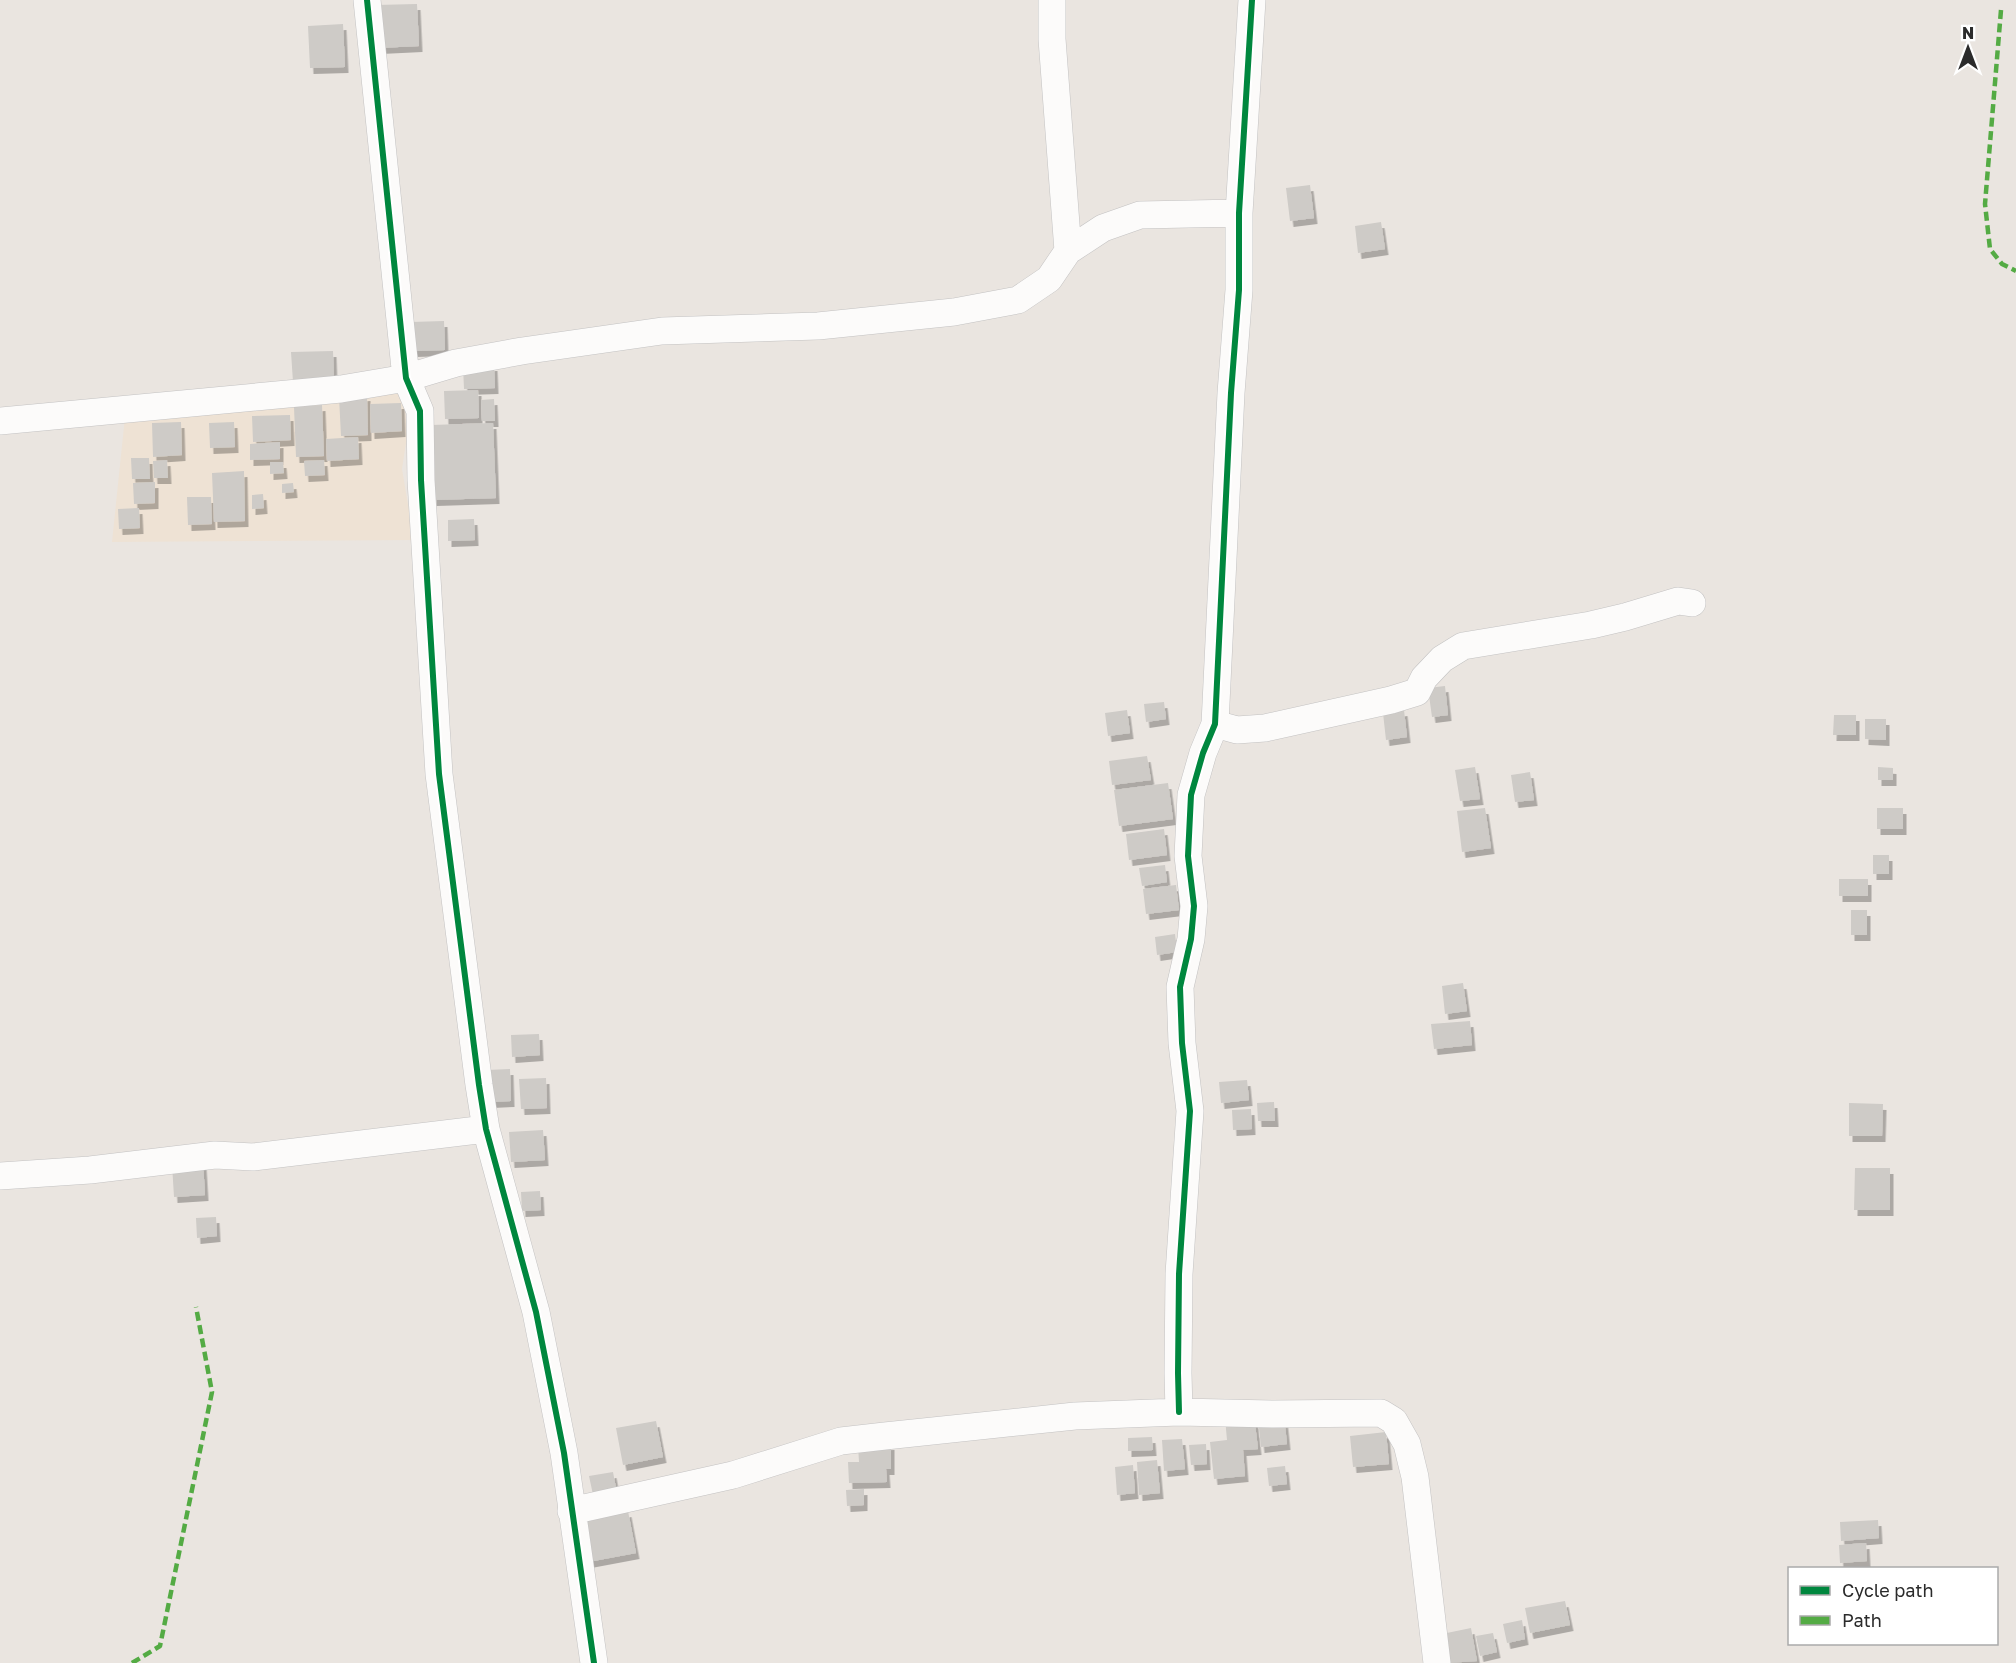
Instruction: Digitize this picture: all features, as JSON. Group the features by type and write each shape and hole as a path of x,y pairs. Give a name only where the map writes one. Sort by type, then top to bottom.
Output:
{"street":[{"path":"367,0 406,378 420,411 421,480 439,774 459,935 486,1130 536,1312 564,1453 594,1663"},
{"path":"1052,0 1052,39 1068,251"},
{"path":"1179,1412 1179,1274 1190,1111 1182,1043 1180,987 1191,939 1194,906 1188,856 1191,795 1203,753 1215,724 1231,393 1239,290 1239,213 1252,0"},
{"path":"0,421 341,389 406,378 456,363 522,351 662,331 818,326 954,312 1018,300 1049,279 1068,251 1103,228 1140,215 1239,213"},
{"path":"1215,724 1237,730 1265,728 1391,700 1416,692 1424,678 1442,659 1463,646 1591,625 1678,601 1692,603"},
{"path":"0,1176 90,1170 215,1155 252,1157 486,1130"},
{"path":"571,1511 733,1475 841,1442 1075,1416 1179,1412 1381,1413 1394,1421 1407,1444 1415,1477 1437,1663"}],"shaded area":[{"path":"404,391 407,436 402,469 414,540 112,542 125,417"}],"building":[{"path":"417,4 419,46 378,48 376,5"},
{"path":"343,24 345,67 310,68 308,26"},
{"path":"1310,185 1314,218 1290,221 1286,188"},
{"path":"1381,222 1385,249 1358,253 1355,226"},
{"path":"444,321 445,350 412,351 411,322"},
{"path":"333,351 334,380 293,382 291,352"},
{"path":"494,365 495,388 464,389 463,366"},
{"path":"478,390 479,418 445,419 444,391"},
{"path":"367,395 368,435 341,436 339,397"},
{"path":"494,399 495,421 482,421 481,400"},
{"path":"401,403 402,431 371,433 370,404"},
{"path":"322,405 324,456 296,457 294,407"},
{"path":"290,415 291,440 253,442 252,416"},
{"path":"181,422 182,455 153,457 152,423"},
{"path":"234,422 235,447 210,448 209,423"},
{"path":"493,423 496,498 433,500 431,425"},
{"path":"358,437 359,459 327,461 326,439"},
{"path":"280,442 280,459 250,460 250,444"},
{"path":"131,458 149,458 150,479 132,479"},
{"path":"167,460 168,478 154,478 153,461"},
{"path":"324,460 325,475 305,476 304,461"},
{"path":"270,462 283,462 284,473 270,474"},
{"path":"244,471 245,521 214,522 212,473"},
{"path":"155,482 155,503 134,504 133,483"},
{"path":"293,483 294,492 282,493 282,484"},
{"path":"263,494 264,508 252,509 252,495"},
{"path":"187,497 211,497 212,524 188,525"},
{"path":"139,508 140,528 119,529 118,509"},
{"path":"474,519 475,540 448,541 448,520"},
{"path":"1445,686 1448,715 1432,717 1428,688"},
{"path":"1164,702 1166,719 1146,722 1144,704"},
{"path":"1127,710 1130,733 1108,736 1105,713"},
{"path":"1404,710 1407,737 1386,740 1383,713"},
{"path":"1834,715 1856,715 1856,735 1833,735"},
{"path":"1865,719 1886,719 1886,740 1865,739"},
{"path":"1147,756 1151,780 1112,785 1109,761"},
{"path":"1475,767 1480,799 1460,801 1455,770"},
{"path":"1878,767 1893,768 1893,780 1878,780"},
{"path":"1530,772 1534,800 1515,802 1511,775"},
{"path":"1168,783 1173,819 1119,826 1114,790"},
{"path":"1485,808 1491,848 1462,852 1457,811"},
{"path":"1877,808 1903,808 1903,829 1877,829"},
{"path":"1164,829 1167,855 1129,860 1126,834"},
{"path":"1873,855 1889,855 1889,874 1873,874"},
{"path":"1165,865 1167,882 1142,886 1139,868"},
{"path":"1839,879 1868,879 1868,896 1839,896"},
{"path":"1176,885 1179,910 1146,914 1143,889"},
{"path":"1851,910 1867,910 1867,935 1851,935"},
{"path":"1175,934 1177,952 1157,955 1155,937"},
{"path":"1463,983 1467,1011 1445,1014 1442,986"},
{"path":"1470,1021 1472,1045 1434,1049 1431,1024"},
{"path":"539,1034 540,1055 512,1057 511,1035"},
{"path":"510,1069 511,1101 489,1102 487,1070"},
{"path":"546,1078 547,1108 521,1109 519,1079"},
{"path":"1247,1080 1249,1100 1221,1103 1219,1082"},
{"path":"1274,1102 1275,1121 1258,1121 1257,1103"},
{"path":"1849,1103 1883,1104 1882,1136 1849,1136"},
{"path":"1251,1109 1252,1129 1233,1130 1232,1110"},
{"path":"543,1130 545,1160 511,1162 509,1132"},
{"path":"203,1162 205,1195 174,1197 172,1164"},
{"path":"1855,1168 1890,1168 1890,1210 1854,1210"},
{"path":"540,1191 541,1210 522,1211 521,1192"},
{"path":"216,1217 217,1236 197,1238 196,1218"},
{"path":"1254,1415 1258,1449 1243,1450 1245,1476 1214,1479 1210,1442 1227,1440 1225,1418"},
{"path":"1284,1416 1287,1444 1261,1447 1258,1419"},
{"path":"656,1421 663,1457 623,1465 616,1428"},
{"path":"1386,1432 1389,1464 1353,1467 1350,1436"},
{"path":"1152,1437 1153,1450 1128,1451 1128,1438"},
{"path":"1182,1439 1185,1469 1164,1471 1162,1440"},
{"path":"891,1444 891,1469 886,1469 887,1482 849,1483 848,1462 859,1462 858,1445"},
{"path":"1206,1444 1207,1464 1191,1465 1189,1445"},
{"path":"1157,1460 1160,1493 1139,1495 1137,1462"},
{"path":"1133,1465 1135,1493 1117,1495 1115,1467"},
{"path":"1285,1466 1287,1484 1269,1486 1267,1468"},
{"path":"613,1472 618,1499 595,1504 589,1476"},
{"path":"864,1489 864,1505 847,1506 846,1490"},
{"path":"628,1511 636,1553 588,1562 580,1520"},
{"path":"1878,1520 1879,1538 1841,1541 1840,1522"},
{"path":"1866,1543 1867,1561 1840,1563 1839,1545"},
{"path":"1565,1601 1570,1625 1530,1633 1525,1608"},
{"path":"1522,1620 1525,1639 1507,1643 1503,1624"},
{"path":"1471,1628 1477,1661 1447,1663 1442,1634"},
{"path":"1493,1633 1497,1652 1480,1656 1476,1636"}],"marked path":[{"path":"2001,10 1985,204 1990,249 2002,264 2016,271"},
{"path":"132,1663 160,1646 212,1392 196,1307"}],"cycle path":[{"path":"367,0 406,378 420,411 421,480 439,774 479,1085 486,1129 536,1312 564,1453 594,1663"},
{"path":"1179,1412 1179,1274 1190,1111 1182,1043 1180,987 1191,939 1194,906 1188,856 1191,795 1203,753 1215,724 1231,393 1239,290 1239,213 1252,0"}]}
